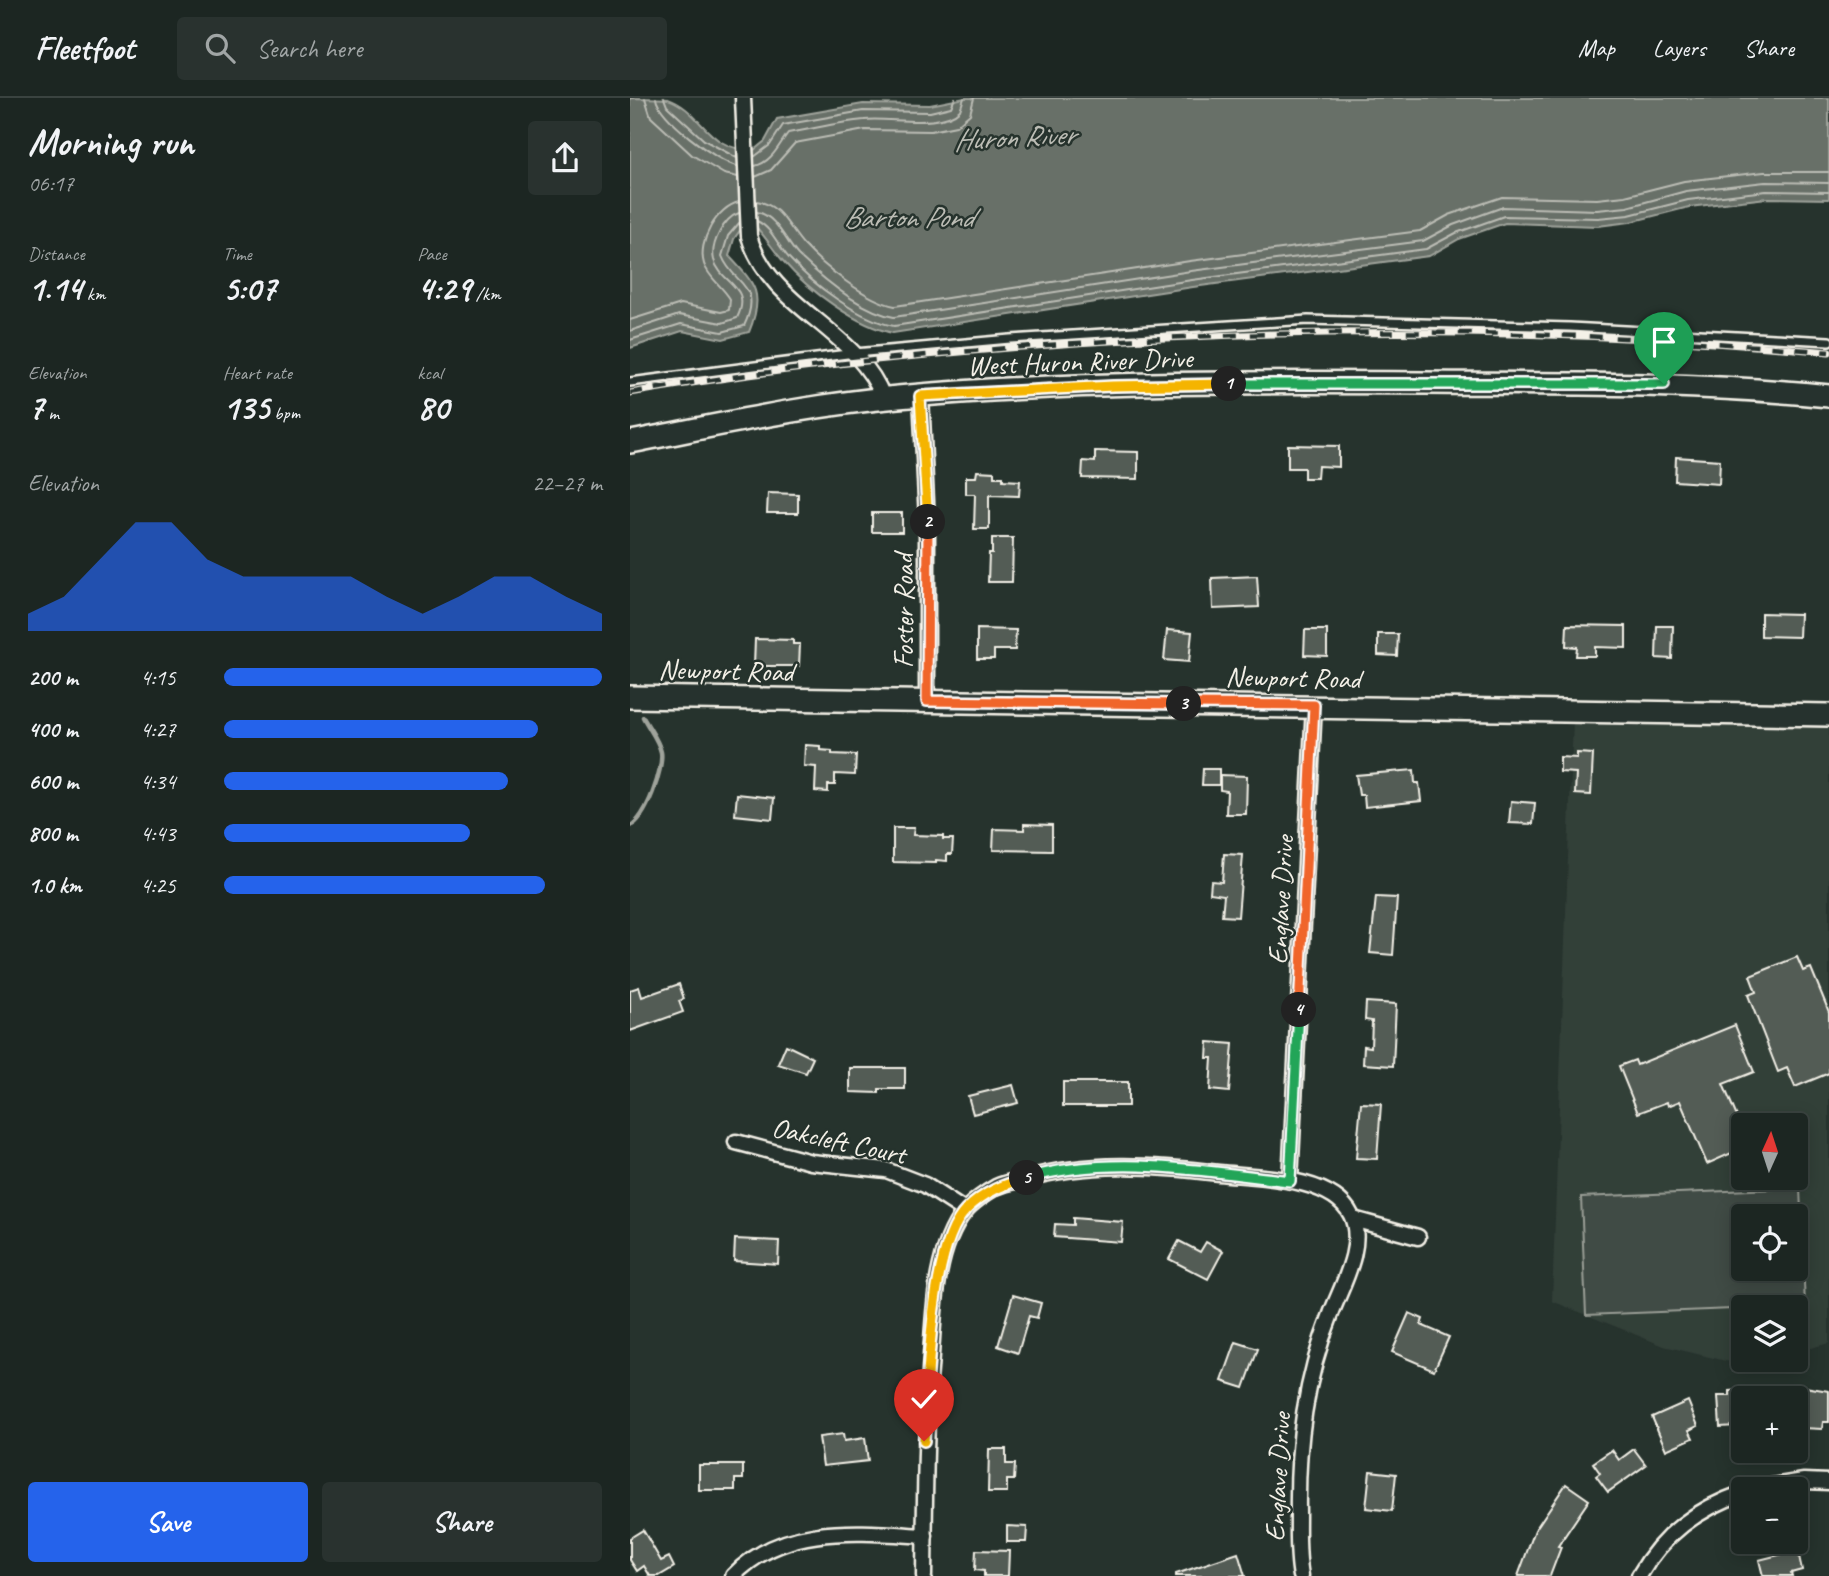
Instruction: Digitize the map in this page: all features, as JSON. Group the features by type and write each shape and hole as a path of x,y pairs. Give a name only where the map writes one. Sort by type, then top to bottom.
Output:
{"street":[{"path":"743,98 749,236 755,256 765,274 855,353 874,378 884,399"},
{"name":"West Huron River Drive","path":"630,442 741,421 884,399 1113,386 1342,383 1664,384 1829,396"},
{"name":"Foster Road","path":"920,396 928,521 927,701"},
{"name":"Newport Road","path":"630,697 1314,705 1829,715"},
{"name":"Englave Drive","path":"1290,1181 1314,705"},
{"name":"Oakcleft Court","path":"736,1142 811,1162 886,1170 925,1185 965,1211"},
{"path":"925,1576 924,1441 935,1293 947,1247 965,1211 997,1186 1039,1175 1100,1165 1175,1168 1290,1181 1324,1190 1335,1196 1353,1219 1418,1237"},
{"name":"Englave Drive","path":"1301,1576 1298,1501 1300,1435 1307,1391 1322,1337 1352,1259 1355,1231 1353,1219"},
{"path":"1808,1481 1829,1482"},
{"path":"1639,1576 1651,1556 1681,1524 1717,1502 1731,1497"},
{"path":"733,1576 770,1547 814,1535 860,1532 925,1536"}],"lane":[{"path":"630,382 855,353 1308,320 1570,327 1829,341"}],"shaded area":[{"path":"1573,719 1829,724 1829,1343 1808,1349 1808,1295 1731,1295 1731,1362 1664,1346 1552,1301"},
{"path":"1800,1190 1801,1204 1731,1204 1731,1281 1804,1281 1805,1295 1731,1295 1731,1309 1586,1315 1581,1197"}],"water":[{"name":"Barton Pond","path":"630,98 668,99 689,112 725,144 738,149 754,150 765,141 777,119 863,104 930,105 965,98 1829,98 1829,199 1767,198 1689,207 1630,222 1598,226 1505,223 1459,239 1429,256 1193,287 893,333 864,323 834,305 794,273 757,228 741,229 734,239 729,256 755,290 756,308 749,332 723,339 682,331 630,348"}],"building":[{"path":"1288,445 1339,446 1339,467 1318,466 1317,478 1304,478 1304,468 1288,468"},
{"path":"1095,451 1138,452 1138,479 1082,478 1083,461 1095,462"},
{"path":"1676,457 1720,460 1719,484 1675,481"},
{"path":"977,471 994,472 994,477 1003,477 1003,480 1020,481 1019,496 989,495 989,529 974,529 975,494 966,494 966,477 976,477"},
{"path":"768,493 798,494 798,513 767,513"},
{"path":"872,513 902,513 902,532 872,532"},
{"path":"992,538 1013,538 1012,582 988,582"},
{"path":"1257,576 1259,607 1213,609 1212,578"},
{"path":"1761,613 1800,614 1799,637 1761,636"},
{"path":"1567,625 1626,626 1626,648 1595,647 1595,656 1576,656 1577,647 1566,646"},
{"path":"1657,626 1673,626 1672,659 1656,658"},
{"path":"977,629 1016,630 1015,650 994,650 994,659 977,659"},
{"path":"1167,630 1192,632 1189,662 1164,660"},
{"path":"1305,630 1327,630 1327,656 1304,655"},
{"path":"1378,634 1398,634 1397,656 1378,655"},
{"path":"755,639 793,640 793,644 800,644 799,666 754,666"},
{"path":"805,745 820,746 820,750 832,751 832,754 856,755 855,775 835,774 835,785 828,785 828,792 815,791 816,767 804,766"},
{"path":"1577,753 1593,754 1591,795 1575,794 1576,773 1560,772 1560,757 1577,758"},
{"path":"1203,769 1219,769 1219,785 1202,785"},
{"path":"1414,770 1421,801 1365,807 1364,795 1359,795 1356,775"},
{"path":"1220,775 1247,776 1246,814 1226,814 1227,791 1220,790"},
{"path":"737,794 774,798 772,819 735,815"},
{"path":"1511,801 1535,803 1533,824 1509,823"},
{"path":"1024,824 1052,825 1052,851 993,850 994,829 1024,830"},
{"path":"893,828 914,828 913,835 953,839 952,854 947,854 947,861 936,860 936,863 893,862"},
{"path":"1224,854 1243,855 1238,917 1222,916 1224,895 1210,893 1211,881 1222,882"},
{"path":"1376,897 1397,898 1393,955 1370,953"},
{"path":"1797,957 1803,971 1811,968 1829,1012 1829,1073 1795,1087 1787,1068 1778,1072 1748,995 1756,992 1750,976"},
{"path":"679,984 684,999 679,1001 683,1012 630,1031 630,990 639,987 642,997"},
{"path":"1366,1002 1396,1004 1393,1066 1363,1064 1364,1046 1371,1047 1372,1021 1365,1020"},
{"path":"1735,1025 1754,1072 1723,1084 1735,1113 1731,1113 1731,1153 1707,1164 1680,1101 1668,1106 1667,1102 1638,1113 1619,1066 1635,1060 1637,1065"},
{"path":"1208,1042 1233,1044 1229,1092 1210,1090 1212,1058 1207,1058"},
{"path":"786,1045 813,1058 806,1073 778,1064"},
{"path":"850,1068 905,1068 905,1089 879,1089 879,1093 850,1092"},
{"path":"1063,1082 1128,1082 1128,1106 1063,1106"},
{"path":"1013,1085 1018,1103 973,1114 968,1096"},
{"path":"1361,1103 1381,1104 1377,1159 1356,1158"},
{"path":"1073,1218 1123,1222 1121,1242 1054,1237 1055,1224 1073,1225"},
{"path":"735,1239 779,1241 778,1264 734,1261"},
{"path":"1179,1241 1200,1252 1206,1242 1223,1251 1208,1279 1169,1259"},
{"path":"1013,1295 1041,1303 1037,1318 1029,1316 1018,1353 998,1346"},
{"path":"1409,1313 1423,1319 1421,1325 1449,1337 1434,1370 1392,1352"},
{"path":"1236,1342 1258,1349 1244,1388 1222,1381"},
{"path":"1808,1388 1829,1391 1829,1422 1823,1422 1822,1429 1808,1428"},
{"path":"1730,1391 1731,1426 1720,1427 1718,1396 1730,1396"},
{"path":"1688,1401 1698,1426 1689,1430 1693,1438 1666,1450 1652,1417"},
{"path":"843,1434 844,1441 865,1438 868,1461 823,1466 819,1437"},
{"path":"989,1449 1006,1449 1006,1464 1015,1464 1014,1480 1007,1480 1007,1492 988,1492"},
{"path":"1634,1449 1646,1465 1608,1492 1596,1476 1600,1473 1593,1463 1612,1450 1619,1460"},
{"path":"699,1465 743,1465 743,1479 735,1479 735,1490 699,1490"},
{"path":"1370,1471 1396,1474 1392,1511 1366,1508"},
{"path":"1566,1484 1589,1500 1558,1546 1561,1547 1550,1576 1518,1576 1535,1530"},
{"path":"1007,1526 1027,1527 1026,1542 1007,1542"},
{"path":"643,1530 661,1561 669,1557 674,1567 659,1576 650,1576 644,1566 637,1571 630,1560 630,1538"},
{"path":"976,1550 1009,1551 1008,1576 984,1576 984,1571 975,1570"},
{"path":"1238,1553 1245,1576 1176,1576 1176,1574"},
{"path":"1783,1554 1799,1554 1802,1570 1791,1573 1792,1576 1763,1576 1759,1560"}],"waterway":[{"path":"630,826 636,822 648,804 660,769 661,752 643,717"}],"railway":[{"path":"630,393 767,372 904,357 1204,336 1412,332 1517,334 1829,352"}],"route":[{"path":"924,1441 935,1293 947,1247 965,1211 997,1186 1039,1175 1100,1165 1175,1168 1290,1181 1314,705 927,701 928,521 920,396 1113,386 1329,383 1664,384"}],"water label":[{"name":"Huron River","path":"1014,137"}]}
